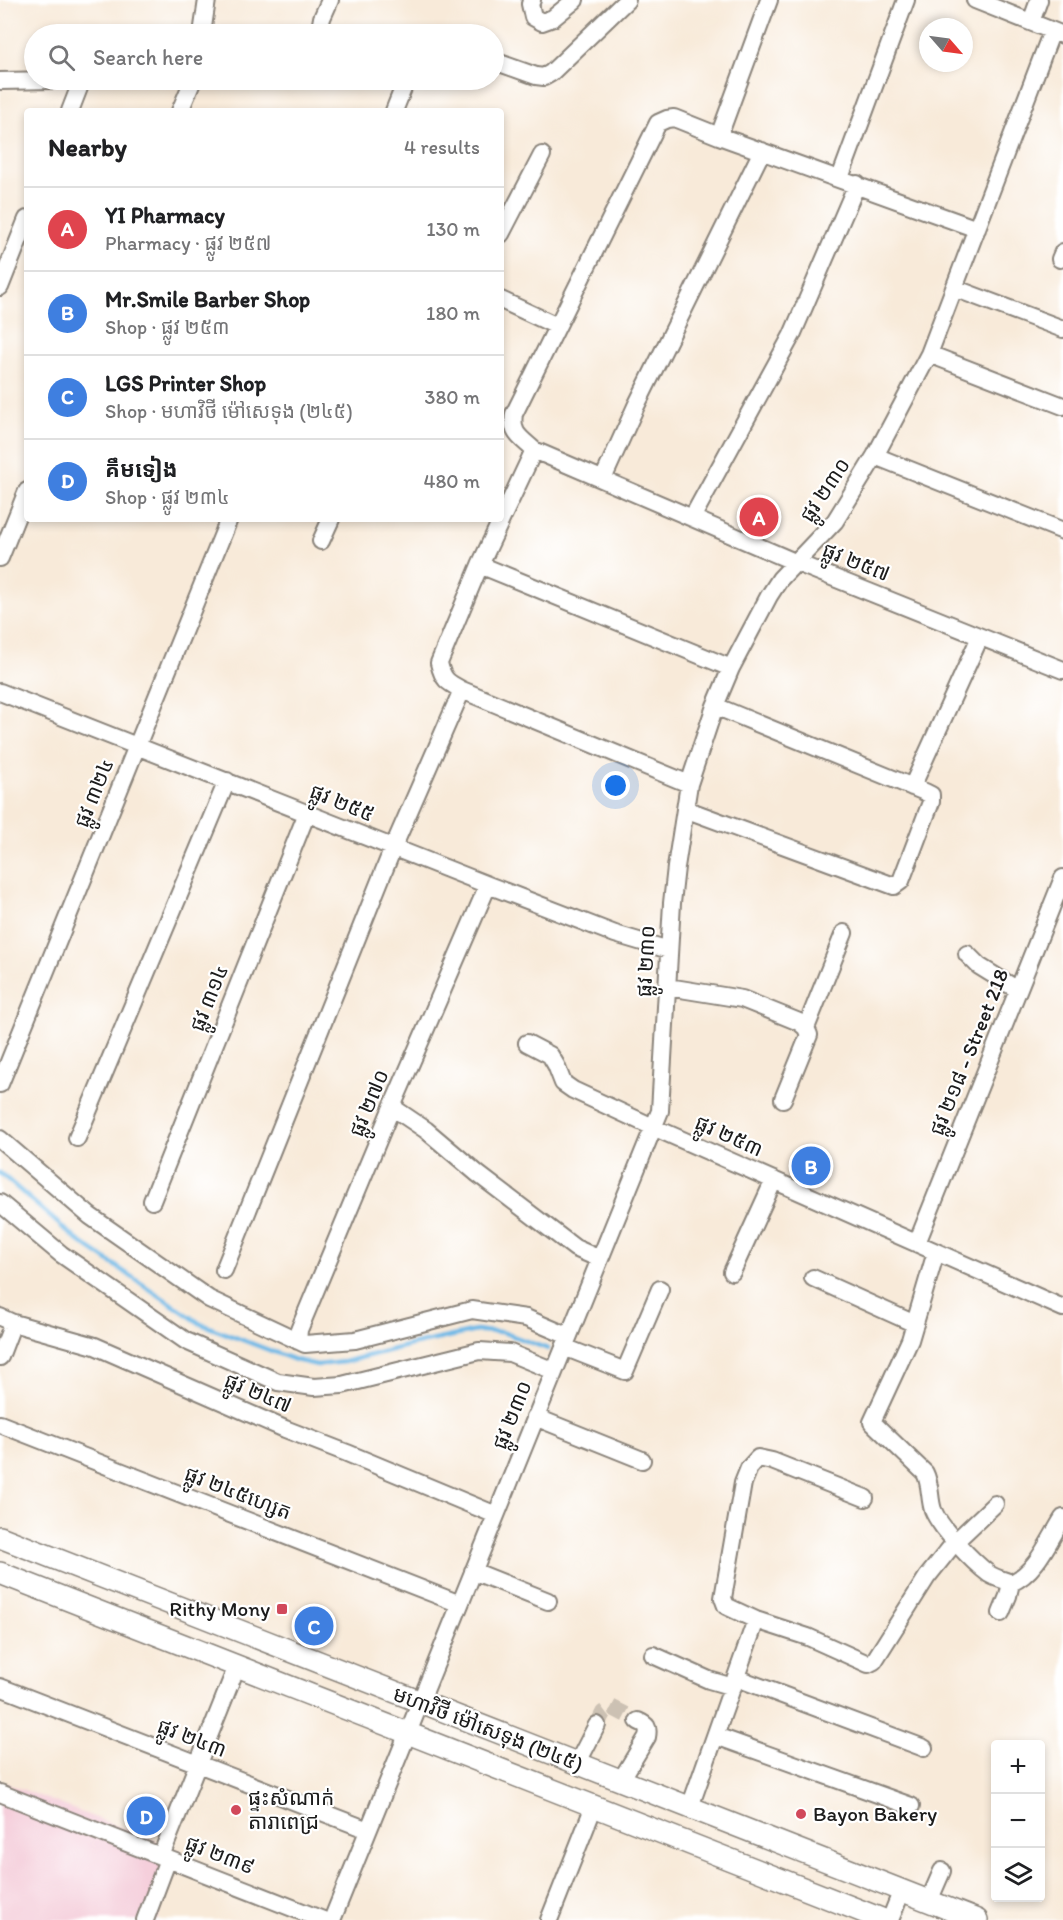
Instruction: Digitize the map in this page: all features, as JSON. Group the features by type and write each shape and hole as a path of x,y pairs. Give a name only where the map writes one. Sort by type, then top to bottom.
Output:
{"main road":[{"name":"មហាវិថី ម៉ៅសេទុង (២៤៥)","path":"0,1537 977,1920"},
{"name":"មហាវិថី ម៉ៅសេទុង (២៤៥)","path":"0,1573 884,1920"}],"street":[{"path":"203,24 207,0"},
{"path":"321,24 330,0"},
{"path":"532,0 530,4 533,17 542,22 553,18 575,0"},
{"path":"504,65 536,76 544,77 551,74 627,0"},
{"path":"719,136 769,0"},
{"path":"840,178 906,0"},
{"path":"975,0 1057,33"},
{"path":"1031,22 1039,0"},
{"name":"ផ្លូវ ២៣០","path":"332,1920 660,1111 675,876 689,784 715,706 731,668 769,596 780,579 836,521 875,456 928,354 1057,33"},
{"path":"0,81 24,81"},
{"path":"71,108 78,90"},
{"path":"181,108 189,90"},
{"path":"395,108 403,90"},
{"path":"504,514 534,450 516,434 507,422 514,414 658,123 667,118 674,118 977,229"},
{"path":"603,479 636,406 762,151"},
{"path":"504,228 542,155"},
{"path":"692,518 792,335 857,184"},
{"path":"0,287 24,227"},
{"path":"954,288 1063,329"},
{"path":"504,301 557,326"},
{"path":"928,354 1063,406"},
{"name":"ផ្លូវ ២៥៧","path":"534,450 797,563 1063,670"},
{"path":"875,456 1063,531"},
{"path":"0,558 24,498"},
{"name":"ផ្លូវ ៣២៤","path":"0,1084 228,522"},
{"path":"321,541 330,522"},
{"path":"500,522 439,663 442,675 448,683 462,690 689,784"},
{"path":"480,565 731,668"},
{"path":"912,787 980,637"},
{"path":"224,1270 393,848 462,690"},
{"name":"ផ្លូវ ២៥៥","path":"0,692 488,885 615,934 669,951"},
{"path":"685,809 894,886 901,881 931,802 931,795 715,706"},
{"path":"77,1138 227,781"},
{"name":"ផ្លូវ ៣១៤","path":"152,1201 307,813"},
{"name":"ផ្លូវ ២១៨ - Street 218","path":"917,1243 1063,878"},
{"name":"ផ្លូវ ២៧០","path":"298,1341 299,1330 488,885"},
{"path":"807,1029 844,933"},
{"path":"968,954 979,966 1018,990"},
{"path":"668,987 742,999 799,1022 807,1029 809,1035 783,1099"},
{"name":"ផ្លូវ ២៥៣","path":"527,1043 550,1055 562,1083 573,1090 1063,1308"},
{"path":"392,1107 426,1130 478,1174 575,1248 600,1258"},
{"path":"0,1139 90,1216 209,1299 304,1344 355,1340 472,1310 526,1318 566,1342 625,1371 660,1289"},
{"path":"732,1272 774,1180"},
{"path":"0,1203 61,1254 186,1341 278,1382 314,1387 342,1384 479,1351 510,1353 554,1371"},
{"path":"936,1252 910,1340 872,1422 926,1473 933,1509 938,1519 955,1542 990,1575 1011,1583 1021,1579 1033,1566 1063,1518"},
{"path":"813,1278 915,1324"},
{"path":"0,1357 6,1320"},
{"name":"ផ្លូវ ២៤៧","path":"6,1320 95,1346 285,1429 496,1515"},
{"path":"535,1417 642,1460"},
{"name":"ផ្លូវ ២៤៥ហ្សេត","path":"0,1424 460,1604"},
{"path":"865,1498 772,1461 758,1458 749,1468 743,1483 723,1598 726,1606 756,1620 808,1637 867,1664 874,1661 927,1577 955,1542 995,1504"},
{"path":"473,1571 548,1601"},
{"path":"1001,1613 1011,1583"},
{"path":"690,1807 756,1620"},
{"path":"653,1655 709,1680 735,1683 924,1748"},
{"path":"145,1920 198,1765 237,1666"},
{"name":"ផ្លូវ ២៤៣","path":"0,1687 368,1830"},
{"path":"621,1780 646,1737 647,1725 638,1721"},
{"path":"577,1764 597,1725"},
{"path":"716,1736 911,1806"},
{"name":"ផ្លូវ ២៣៩","path":"0,1793 323,1920"},
{"path":"549,1920 594,1806"},
{"path":"929,1901 942,1871"},
{"path":"890,1920 902,1890"}],"shaded area":[{"path":"6,1783 183,1852 157,1920 0,1920 0,1798"}],"waterway":[{"path":"0,1173 76,1239 201,1324 295,1360 317,1365 344,1362 476,1331 502,1332 548,1349"}],"tunnel":[{"path":"597,1725 603,1713 611,1707 638,1721"}],"place":[{"name":"YI Pharmacy","path":"759,517"},
{"name":"Mr.Smile Barber Shop","path":"811,1166"},
{"name":"Rithy Mony","path":"282,1609"},
{"name":"LGS Printer Shop","path":"314,1626"},
{"name":"ផ្ទះសំណាក់ តារាពេជ្រ","path":"236,1810"},
{"name":"Bayon Bakery","path":"801,1814"},
{"name":"គឹមទៀង","path":"146,1816"}]}
